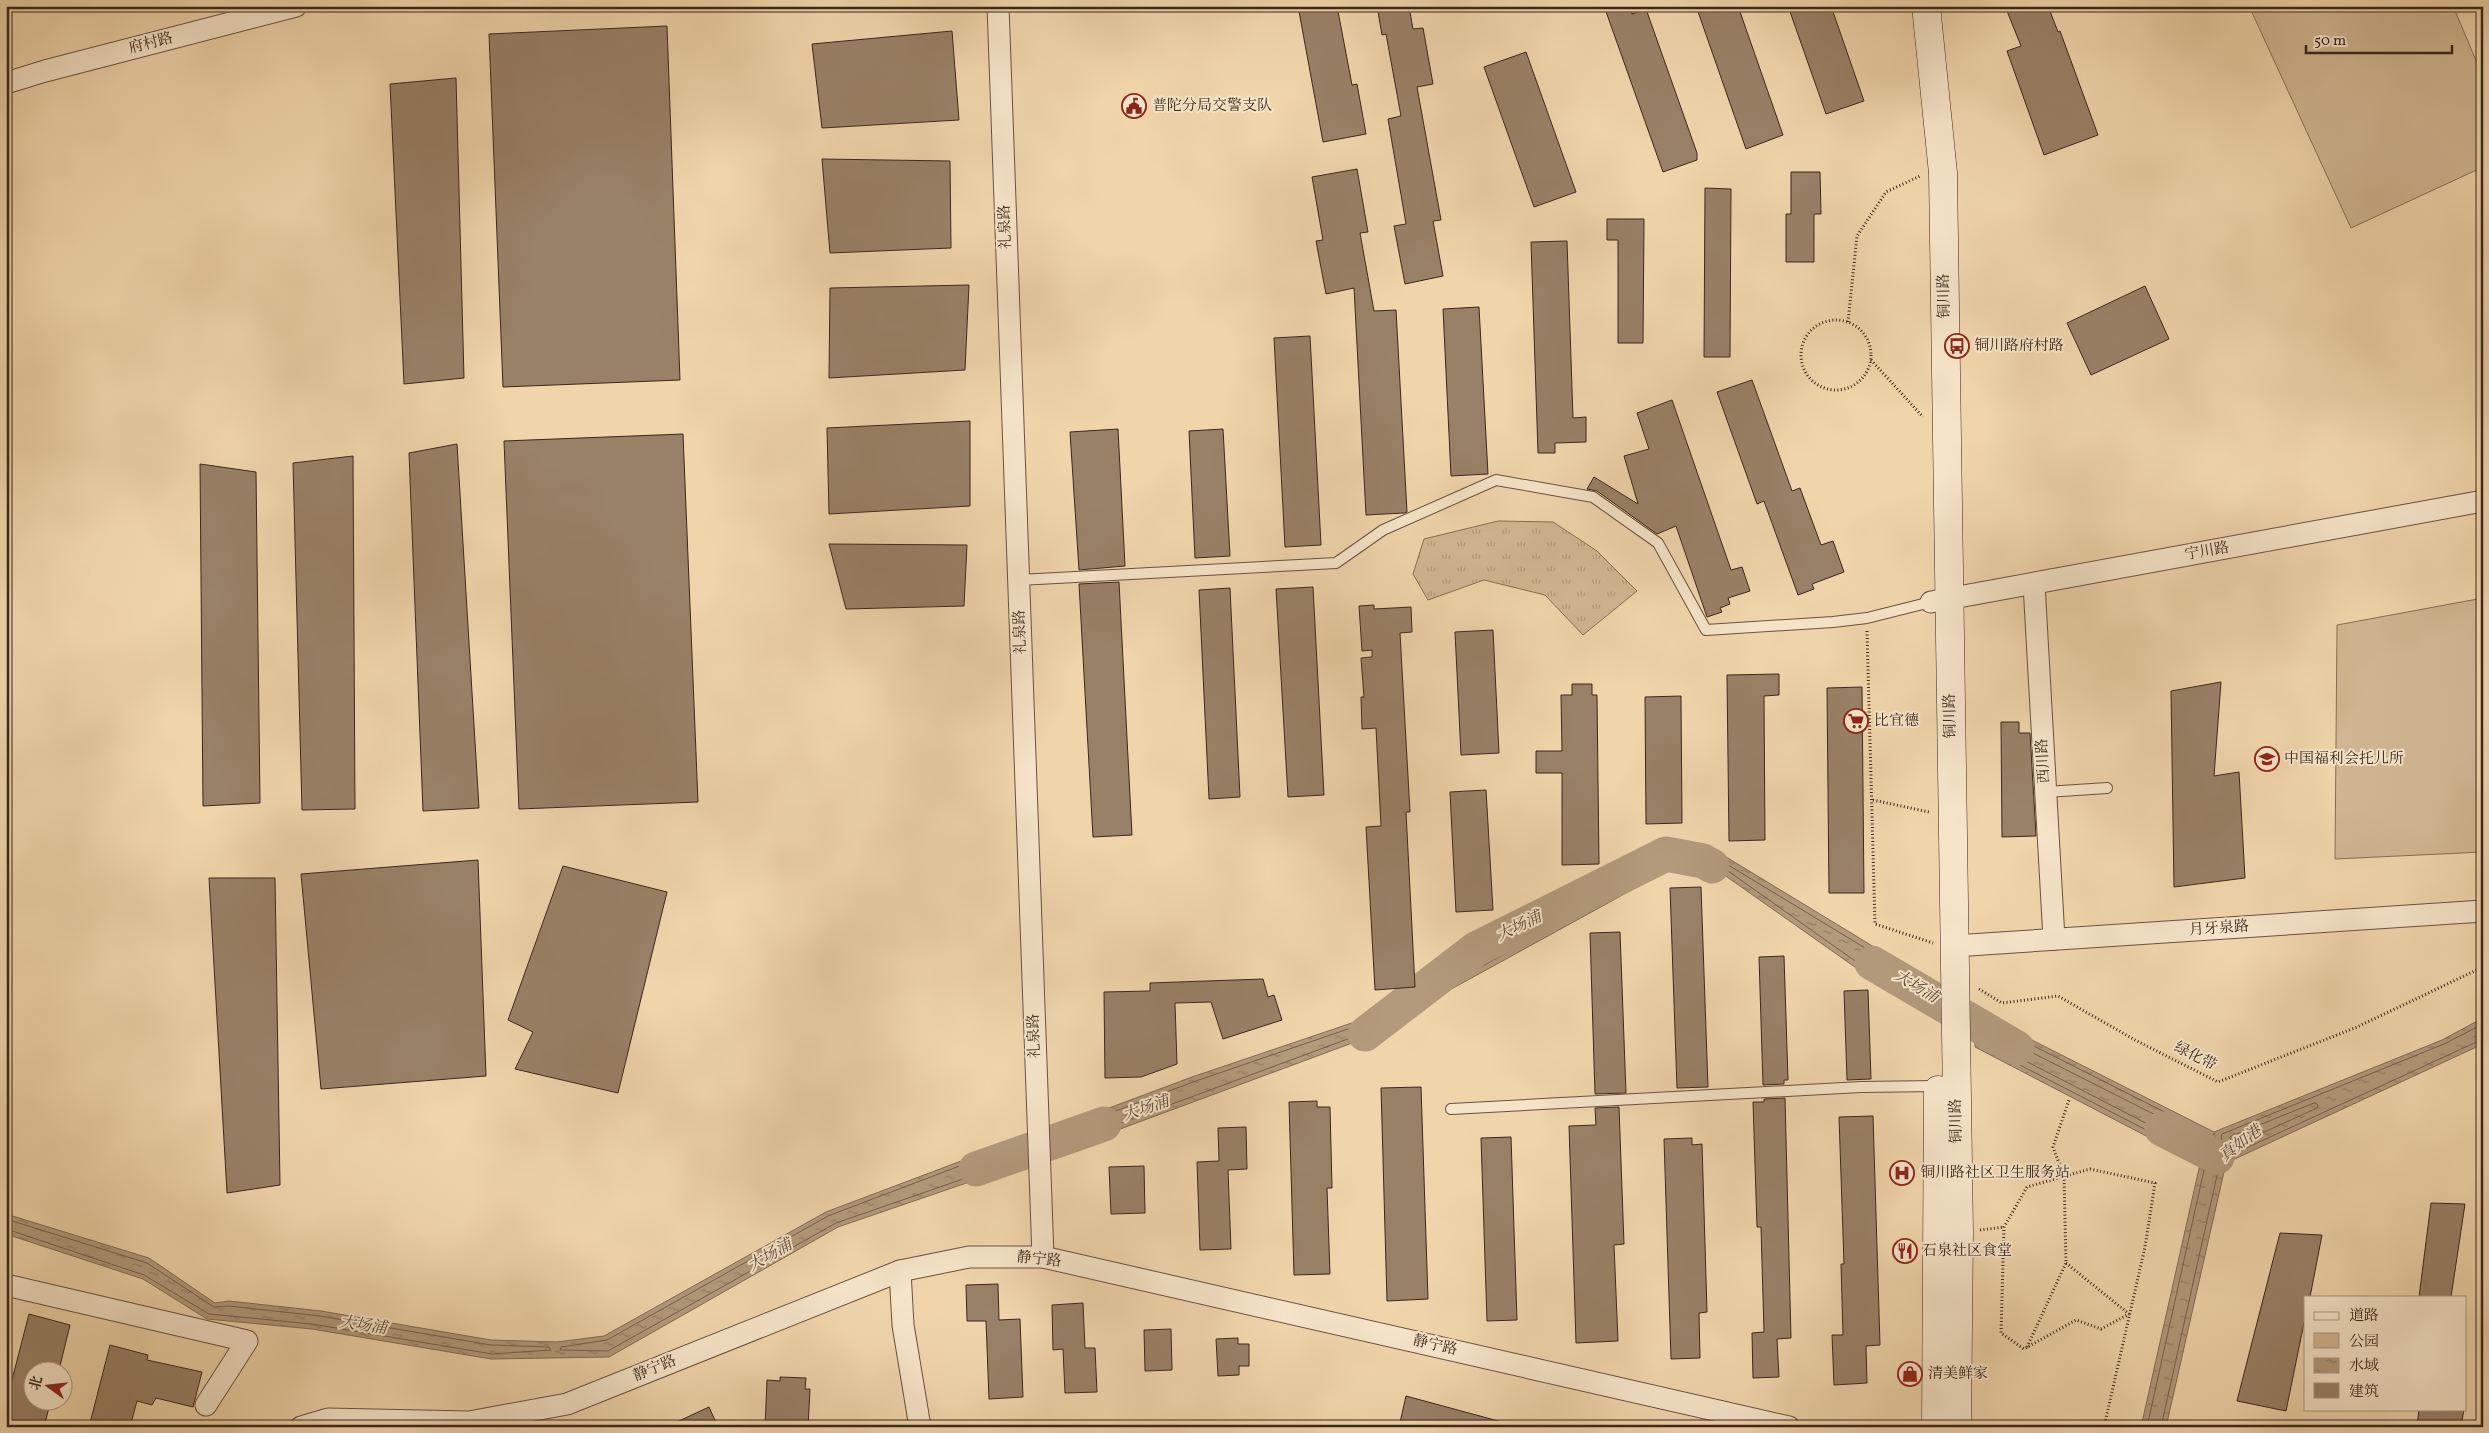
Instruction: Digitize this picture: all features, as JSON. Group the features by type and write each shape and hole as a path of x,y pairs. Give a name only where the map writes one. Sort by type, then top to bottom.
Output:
{"main road":[{"name":"铜川路","path":"1912,6 1925,173 1929,423 1940,600 1945,945"},
{"name":"铜川路","path":"1926,6 1943,173 1940,600 1934,813 1949,979 1947,1027 1959,1232 1957,1427"},
{"name":"铜川路","path":"1936,1427 1938,1086 1947,1027"}],"street":[{"name":"府村路","path":"6,83 45,71 296,6"},
{"name":"礼泉路","path":"998,6 1043,1257"},
{"name":"宁川路","path":"1940,600 2483,501"},
{"name":"西川路","path":"2034,584 2054,939"},
{"name":"月牙泉路","path":"1945,945 2483,911"},
{"name":"静宁路","path":"301,1427 328,1419 469,1422 567,1404 900,1270 969,1257 1043,1257 1789,1427"},
{"path":"900,1270 903,1326 920,1427"},
{"path":"6,1285 247,1341 206,1405"}],"lane":[{"path":"1019,580 1336,563 1383,530 1496,480 1593,497 1658,543 1706,630 1867,618 1940,600"},
{"path":"2046,792 2107,788"},
{"path":"1451,1109 1861,1088 1938,1086"}],"path":[{"path":"1848,322 1857,236 1886,192 1925,173"},
{"path":"1826,321 1848,322 1859,328 1866,337 1870,348 1871,360 1867,371 1860,381 1850,387 1839,390 1827,389 1816,384 1808,376 1803,366 1801,355 1803,344 1808,334 1816,326 1826,321"},
{"path":"1871,360 1929,423"},
{"path":"1867,618 1875,924 1945,945"},
{"path":"1873,800 1934,813"},
{"name":"绿化带","path":"1949,979 2002,1003 2058,996 2136,1040 2218,1082 2357,1027 2483,967"},
{"path":"2027,1347 2066,1263 2064,1176 2053,1146 2069,1100"},
{"path":"2104,1427 2145,1248 2154,1184 2090,1169 2027,1187 2004,1227 2001,1332 2024,1349 2076,1320 2101,1329 2129,1314"},
{"path":"2066,1263 2129,1314"}],"green space":[{"path":"2249,6 2453,6 2483,77 2483,167 2351,228"},
{"path":"1498,521 1553,522 1597,551 1637,591 1583,635 1545,595 1484,580 1428,600 1413,574 1424,539"},
{"path":"2483,598 2483,852 2335,859 2337,625"}],"water":[{"path":"1718,852 1879,950 1913,987 1914,1001 1869,977 1713,867 1668,870 1355,1042 1058,1152 1058,1127 1192,1077 1402,1006 1476,949 1666,854"},
{"name":"真如港","path":"1974,1006 2028,1038 2214,1132 2442,1040 2483,1018 2483,1044 2226,1163 2166,1427 2141,1427 2200,1164 1975,1047","holes":["2214,1133 2225,1162 2201,1164"]},
{"path":"1022,1138 1022,1164 838,1227 609,1357 491,1359 312,1329 207,1319 143,1279 6,1234 6,1214 149,1258 215,1303 229,1301 321,1311 491,1340 557,1342 604,1336 826,1212"}],"building":[{"path":"1298,6 1337,6 1352,85 1357,84 1366,134 1323,142"},
{"path":"1377,6 1409,6 1413,29 1423,28 1433,84 1417,87 1441,220 1433,221 1443,276 1405,284 1394,226 1406,224 1388,119 1401,116 1386,34 1382,35"},
{"path":"1604,6 1630,6 1632,14 1646,9 1697,153 1697,160 1663,172"},
{"path":"1696,6 1738,6 1783,135 1746,149"},
{"path":"1788,6 1831,6 1864,101 1826,114"},
{"path":"2005,6 2048,6 2058,32 2060,31 2098,135 2044,155 2007,51 2021,46"},
{"path":"667,26 680,380 503,387 489,34"},
{"path":"952,31 959,120 822,128 812,44"},
{"path":"1526,52 1576,192 1534,207 1484,67"},
{"path":"456,78 464,378 404,384 390,84"},
{"path":"822,159 950,161 951,248 830,253"},
{"path":"1357,169 1368,232 1360,233 1374,311 1396,310 1407,512 1404,513 1366,515 1354,288 1326,294 1316,241 1323,240 1312,177"},
{"path":"1791,172 1820,172 1821,214 1814,214 1814,262 1786,262 1786,214 1791,214"},
{"path":"1705,188 1731,189 1730,357 1704,357"},
{"path":"1607,219 1644,219 1643,343 1618,343 1618,240 1607,240"},
{"path":"1567,241 1573,418 1586,417 1586,442 1555,443 1555,453 1538,453 1531,242"},
{"path":"969,285 965,370 829,378 830,288"},
{"path":"2145,286 2169,339 2091,375 2067,323"},
{"path":"1479,307 1488,474 1451,476 1443,309"},
{"path":"1310,336 1321,545 1285,547 1274,338"},
{"path":"1752,380 1792,491 1800,488 1821,545 1833,541 1844,572 1812,584 1814,589 1798,595 1764,501 1757,504 1717,392"},
{"path":"1672,400 1731,570 1742,567 1750,591 1728,598 1730,604 1720,608 1722,612 1707,617 1676,526 1657,534 1597,491 1587,489 1594,477 1638,504 1624,456 1649,449 1637,413"},
{"path":"970,421 970,506 829,514 827,428"},
{"path":"1118,429 1125,566 1079,570 1070,432"},
{"path":"1223,429 1230,556 1195,558 1189,431"},
{"path":"683,434 698,802 519,809 504,441"},
{"path":"457,444 479,808 423,811 409,453"},
{"path":"353,456 355,809 302,810 293,463"},
{"path":"200,464 256,472 260,803 203,806"},
{"path":"829,544 967,545 964,606 846,609"},
{"path":"1119,582 1132,835 1093,837 1079,584"},
{"path":"1313,587 1324,795 1288,797 1276,589"},
{"path":"1230,588 1240,797 1209,799 1199,590"},
{"path":"1374,605 1374,609 1411,607 1412,632 1400,633 1410,812 1406,812 1415,987 1375,990 1366,827 1381,826 1376,728 1362,729 1361,697 1364,697 1361,658 1372,657 1372,650 1362,651 1359,606"},
{"path":"1493,630 1499,753 1461,755 1455,632"},
{"path":"1779,674 1779,695 1764,696 1765,840 1729,841 1727,675"},
{"path":"2221,682 2214,776 2239,772 2245,878 2174,887 2171,691"},
{"path":"1572,684 1592,684 1592,695 1597,695 1599,864 1562,865 1562,773 1536,773 1536,751 1562,751 1561,695 1572,695"},
{"path":"1862,687 1864,893 1829,893 1827,688"},
{"path":"1681,696 1682,823 1646,824 1645,697"},
{"path":"2001,722 2019,722 2019,733 2030,733 2036,836 2002,837"},
{"path":"1486,790 1493,910 1456,912 1450,792"},
{"path":"478,860 486,1076 321,1089 301,874"},
{"path":"563,866 667,892 618,1093 515,1069 533,1032 508,1020"},
{"path":"209,878 275,878 280,1185 227,1193"},
{"path":"1701,887 1708,1087 1677,1088 1670,888"},
{"path":"1620,932 1626,1093 1595,1094 1590,933"},
{"path":"1784,956 1788,1080 1784,1080 1784,1084 1763,1085 1759,957"},
{"path":"1263,979 1268,997 1274,995 1282,1020 1223,1039 1211,1002 1175,1003 1177,1064 1141,1077 1105,1078 1104,992 1150,991 1150,983"},
{"path":"1868,990 1871,1079 1847,1080 1844,991"},
{"path":"1421,1087 1428,1299 1387,1301 1381,1088"},
{"path":"1785,1098 1791,1338 1777,1339 1779,1377 1753,1378 1752,1333 1764,1332 1761,1227 1757,1227 1753,1102 1764,1102 1764,1099"},
{"path":"1317,1101 1317,1107 1330,1107 1332,1188 1327,1188 1330,1274 1294,1275 1289,1102"},
{"path":"1619,1107 1624,1244 1614,1245 1618,1341 1576,1343 1569,1126 1596,1125 1595,1108"},
{"path":"1873,1116 1880,1345 1866,1346 1867,1383 1834,1385 1832,1335 1843,1335 1841,1264 1844,1264 1839,1117"},
{"path":"1246,1127 1247,1169 1228,1170 1231,1249 1200,1250 1197,1162 1219,1161 1218,1128"},
{"path":"1511,1137 1517,1320 1487,1321 1481,1138"},
{"path":"1692,1138 1692,1145 1702,1144 1707,1312 1699,1313 1700,1358 1671,1359 1664,1139"},
{"path":"1144,1166 1145,1213 1111,1214 1109,1167"},
{"path":"2431,1203 2465,1204 2451,1296 2419,1296"},
{"path":"2280,1233 2322,1235 2310,1296 2304,1296 2304,1323 2286,1411 2237,1401"},
{"path":"998,1284 999,1320 1020,1319 1023,1397 989,1399 986,1321 967,1321 966,1285"},
{"path":"1083,1303 1085,1348 1095,1348 1097,1392 1065,1393 1063,1349 1053,1350 1052,1305"},
{"path":"29,1314 70,1325 61,1360 22,1360 22,1410 48,1410 44,1427 6,1427 6,1403"},
{"path":"1171,1329 1172,1370 1145,1371 1144,1330"},
{"path":"1238,1338 1238,1344 1249,1344 1249,1366 1239,1366 1239,1375 1218,1376 1216,1339"},
{"path":"110,1345 148,1355 147,1360 202,1372 193,1407 156,1398 152,1405 137,1401 130,1427 89,1427"},
{"path":"780,1377 806,1378 805,1389 810,1389 808,1427 765,1427 767,1380 780,1381"},
{"path":"1406,1396 1502,1422 1501,1427 1399,1427"},
{"path":"709,1407 718,1427 666,1427"},
{"path":"2419,1410 2464,1410 2461,1427 2417,1427"}],"waterway":[{"name":"大场浦","path":"1365,1034 1476,949 1666,854 1703,861 1712,866"},
{"name":"大场浦","path":"1872,963 2017,1048"},
{"name":"大场浦","path":"976,1169 1104,1124"},
{"name":"大场浦","path":"2162,1129 2217,1157"}],"place":[{"name":"普陀分局交警支队","path":"1134,106"},
{"name":"铜川路府村路","path":"1957,346"},
{"name":"比宜德","path":"1856,721"},
{"name":"中国福利会托儿所","path":"2267,759"},
{"name":"铜川路社区卫生服务站","path":"1902,1173"},
{"name":"石泉社区食堂","path":"1905,1251"},
{"name":"清美鲜家","path":"1910,1374"}]}
